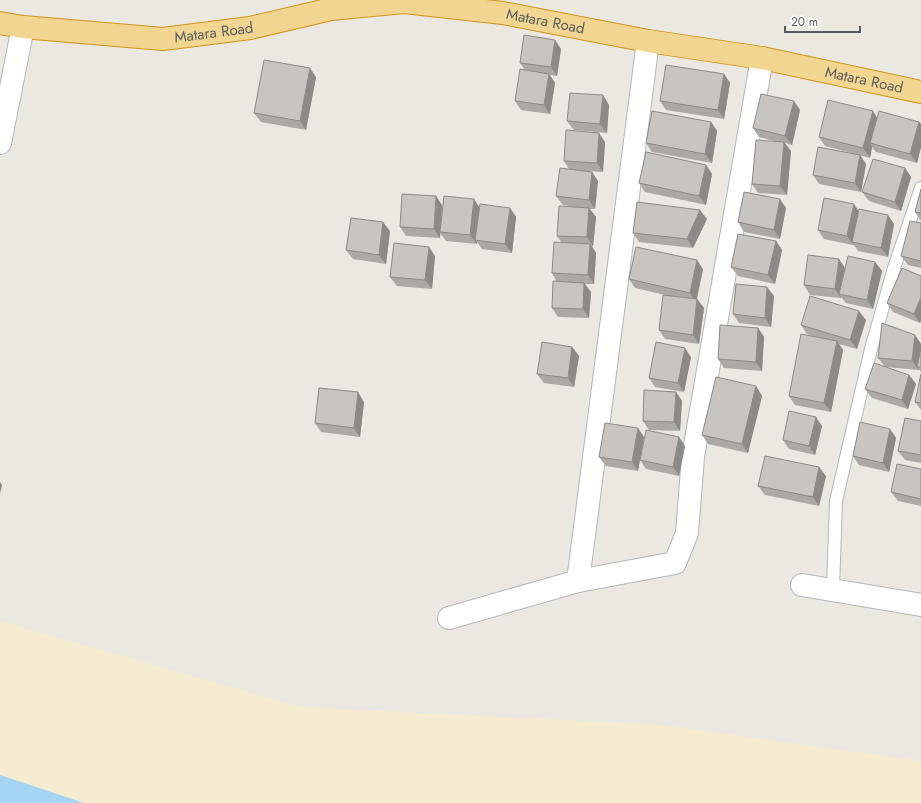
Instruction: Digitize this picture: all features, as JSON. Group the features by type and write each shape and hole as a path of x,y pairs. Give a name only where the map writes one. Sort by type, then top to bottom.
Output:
{"highway":[{"name":"Matara Road","path":"0,23 23,27 163,39 250,28 331,9 404,2 503,13 648,41 762,58 921,92"}],"street":[{"path":"0,143 23,27"},
{"path":"578,581 648,41"},
{"path":"449,618 578,581 676,563 687,533 693,457 762,58"},
{"path":"802,585 921,605"}],"lane":[{"path":"833,589 836,501 871,349 894,268 921,188"}],"sand":[{"path":"0,621 301,707 661,725 921,761 921,803 84,803 0,775"}],"water":[{"path":"0,775 84,803 0,803"}],"building":[{"path":"524,35 555,40 551,67 520,63"},
{"path":"264,60 310,68 300,121 254,113"},
{"path":"666,65 724,74 718,110 660,101"},
{"path":"520,69 549,74 544,105 515,101"},
{"path":"570,93 603,95 600,124 567,121"},
{"path":"761,94 794,101 785,136 753,128"},
{"path":"828,100 873,111 863,148 819,137"},
{"path":"652,111 711,122 705,154 646,143"},
{"path":"879,111 919,122 910,154 870,143"},
{"path":"566,130 599,133 597,163 564,161"},
{"path":"756,140 784,142 780,186 752,184"},
{"path":"818,147 860,155 855,183 813,175"},
{"path":"646,152 706,165 699,196 639,183"},
{"path":"873,159 905,168 895,202 862,192"},
{"path":"560,168 592,172 589,200 556,196"},
{"path":"921,189 921,213 915,212"},
{"path":"744,192 780,199 774,230 738,222"},
{"path":"402,194 436,196 434,229 400,227"},
{"path":"444,196 474,199 470,235 440,232"},
{"path":"824,198 854,204 847,236 818,230"},
{"path":"637,202 700,210 687,239 633,233"},
{"path":"480,204 510,208 505,244 475,240"},
{"path":"559,206 589,208 587,237 557,236"},
{"path":"859,209 888,215 881,248 852,242"},
{"path":"351,218 383,222 379,255 346,250"},
{"path":"910,221 921,223 921,261 901,256"},
{"path":"738,234 776,241 768,275 731,267"},
{"path":"554,242 590,244 588,275 552,273"},
{"path":"394,243 429,247 425,280 390,277"},
{"path":"636,247 697,260 690,293 629,279"},
{"path":"808,255 839,259 835,289 804,285"},
{"path":"848,256 875,262 867,300 839,294"},
{"path":"902,268 921,276 921,297 914,314 887,303"},
{"path":"553,281 584,283 583,309 552,308"},
{"path":"736,284 767,287 765,318 733,314"},
{"path":"663,295 697,299 693,335 659,330"},
{"path":"810,296 859,311 850,340 801,325"},
{"path":"882,323 915,335 912,361 878,358"},
{"path":"720,325 758,328 756,362 718,359"},
{"path":"801,334 837,341 824,403 789,396"},
{"path":"542,342 572,347 568,378 537,374"},
{"path":"656,342 685,348 678,383 649,378"},
{"path":"921,348 921,367 917,367"},
{"path":"874,363 909,375 902,400 865,389"},
{"path":"921,374 921,403 915,402"},
{"path":"716,377 756,386 742,444 702,435"},
{"path":"319,388 358,392 354,428 315,423"},
{"path":"644,390 676,392 674,422 643,421"},
{"path":"789,411 816,417 809,446 783,440"},
{"path":"905,418 921,421 921,455 898,451"},
{"path":"860,422 890,429 883,463 853,456"},
{"path":"605,423 638,428 632,462 599,457"},
{"path":"646,430 679,437 673,467 640,460"},
{"path":"765,456 819,467 813,497 758,486"},
{"path":"897,464 921,469 921,499 891,492"}]}
